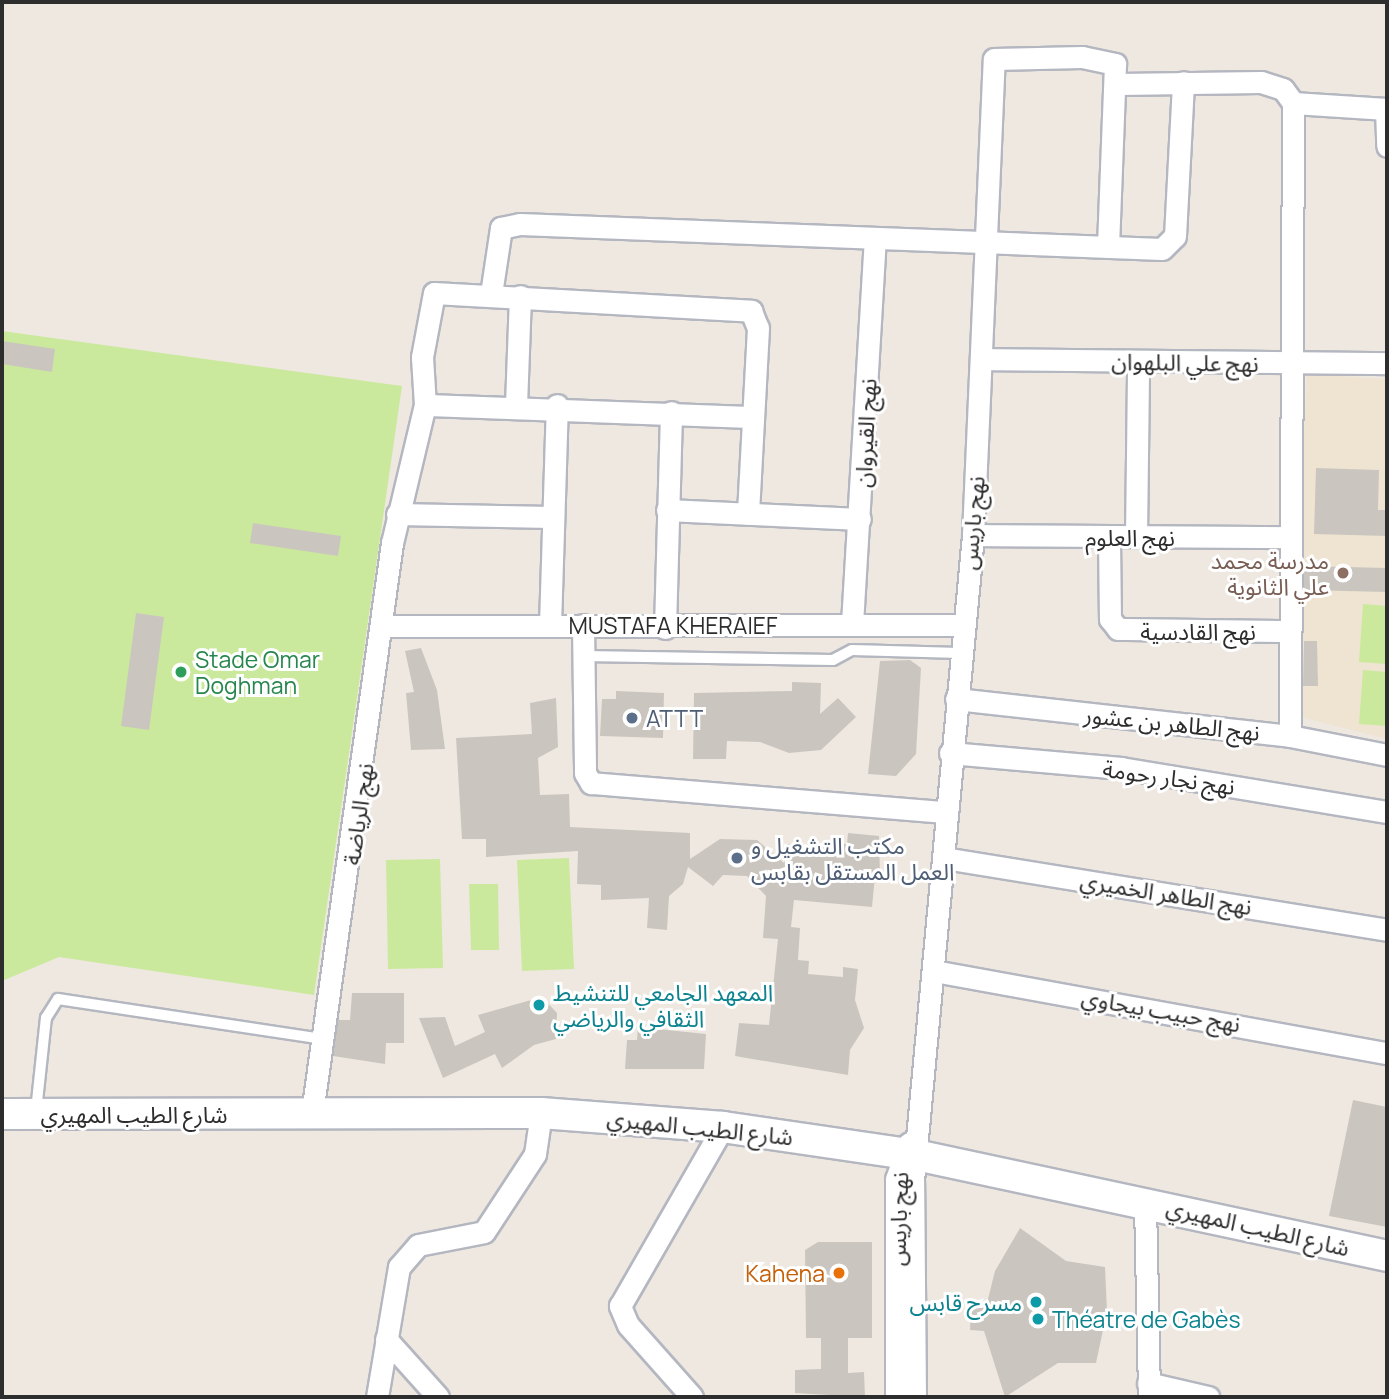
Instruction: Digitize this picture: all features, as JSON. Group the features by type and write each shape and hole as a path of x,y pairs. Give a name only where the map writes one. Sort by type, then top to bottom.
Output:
{"street":[{"name":"نهج باريس","path":"915,1397 912,1146 934,971 950,753 973,535 988,244 993,60 1109,58 1118,83"},
{"path":"748,514 758,328 746,308 491,294 504,225 875,241 1163,249 1175,236 1183,82"},
{"path":"1108,247 1118,83 1273,84 1293,103 1387,109 1387,146"},
{"path":"1290,736 1287,537 1293,103"},
{"name":"نهج القيروان","path":"852,624 875,241"},
{"name":"نهج الرياضة","path":"312,1113 384,626 397,514 425,405 422,357 434,293 491,294"},
{"path":"516,405 520,296"},
{"name":"نهج علي البلهوان","path":"983,359 1387,363"},
{"path":"1136,537 1138,361"},
{"path":"425,405 557,405 753,417"},
{"path":"550,625 551,517 557,405"},
{"path":"665,628 671,412"},
{"path":"667,510 860,519"},
{"path":"397,514 551,517"},
{"name":"نهج العلوم","path":"973,535 1108,539 1287,537"},
{"name":"نهج القادسية","path":"1108,539 1110,619 1118,629 1288,631"},
{"name":"MUSTAFA KHERAIEF","path":"384,626 583,625 665,628 852,624 963,625"},
{"path":"583,625 585,773 591,783 947,812"},
{"name":"نهج الطاهر بن عشور","path":"956,699 1290,736 1387,755"},
{"name":"نهج نجار رحومة","path":"950,753 1121,768 1387,812"},
{"name":"نهج الطاهر الخميري","path":"944,858 1387,930"},
{"name":"نهج حبيب بيجاوي","path":"934,971 1387,1052"},
{"path":"377,1397 394,1282 408,1254 418,1245 484,1232 535,1154 541,1113"},
{"name":"شارع الطيب المهيري","path":"2,1114 541,1113 723,1127 912,1146 1387,1256"},
{"path":"692,1397 628,1325 620,1306 723,1127"},
{"name":"نهج باريس","path":"896,1397 896,1179 912,1146"},
{"path":"1145,1202 1149,1390 1208,1397"},
{"path":"386,1339 438,1397"}],"lane":[{"path":"583,656 833,660 852,650 960,653"},
{"path":"36,1114 46,1018 58,999 322,1040"}],"shaded area":[{"name":"مدرسة محمد علي الثانوية","path":"1307,374 1387,379 1387,739 1301,717 1298,551"}],"green space":[{"name":"Stade Omar Doghman","path":"2,331 402,386 314,995 59,957 2,981"},
{"path":"1363,604 1387,606 1387,664 1359,662"},
{"path":"1363,670 1387,672 1387,726 1359,724"},
{"path":"569,858 574,969 522,971 517,860"},
{"path":"440,859 443,968 388,969 386,860"},
{"path":"469,884 498,884 499,950 471,950"}],"building":[{"path":"2,341 55,349 52,372 2,364"},
{"path":"1316,468 1379,470 1378,510 1387,510 1387,536 1314,534"},
{"path":"253,523 341,536 338,556 250,543"},
{"path":"1304,566 1387,568 1387,592 1304,590"},
{"path":"136,613 164,617 149,730 121,726"},
{"path":"1304,641 1317,641 1318,686 1303,686"},
{"path":"421,648 437,690 445,749 411,750 406,693 414,692 405,651"},
{"path":"910,660 921,668 916,754 896,776 868,774 880,661"},
{"path":"792,682 821,683 820,714 838,698 856,717 821,750 789,753 760,742 727,741 726,759 693,759 694,693 792,691"},
{"name":"ATTT","path":"616,691 664,693 663,738 600,736 602,699 616,699"},
{"path":"556,698 558,747 538,758 540,795 569,794 570,827 690,833 690,859 720,839 757,840 784,863 786,844 847,844 848,833 879,836 880,876 875,876 872,907 794,900 791,927 800,928 798,960 809,961 808,974 843,977 843,967 858,969 855,1000 864,1028 850,1050 848,1075 735,1056 739,1023 769,1025 778,939 763,938 766,896 747,876 723,875 713,886 688,867 683,884 669,896 667,930 647,928 649,898 601,900 601,885 577,884 578,851 486,857 486,839 462,839 456,738 532,734 530,703"},
{"path":"352,993 404,993 404,1043 386,1043 385,1064 333,1056 338,1020 350,1020"},
{"path":"542,997 557,1013 556,1039 534,1045 502,1068 495,1054 443,1078 419,1018 445,1017 455,1046 485,1032 478,1015"},
{"path":"638,1027 706,1034 704,1069 625,1069 627,1040 637,1040"},
{"path":"1353,1100 1387,1107 1387,1227 1329,1216"},
{"name":"Théatre de Gabès","path":"1020,1228 1066,1261 1105,1267 1107,1311 1096,1363 1058,1363 1005,1397 984,1331 970,1330 971,1305 986,1307 995,1271"},
{"path":"818,1242 872,1242 872,1338 848,1338 848,1373 864,1372 865,1397 795,1393 795,1370 821,1369 821,1338 806,1338 805,1250"}],"place":[{"name":"مدرسة محمد علي الثانوية","path":"1343,573"},
{"name":"Stade Omar Doghman","path":"181,672"},
{"name":"ATTT","path":"632,718"},
{"name":"مكتب التشغيل و العمل المستقل بقابس","path":"737,858"},
{"name":"المعهد الجامعي للتنشيط الثقافي والرياضي","path":"539,1005"},
{"name":"Kahena","path":"839,1273"},
{"name":"مسرح قابس","path":"1036,1302"},
{"name":"Théatre de Gabès","path":"1038,1319"}]}
